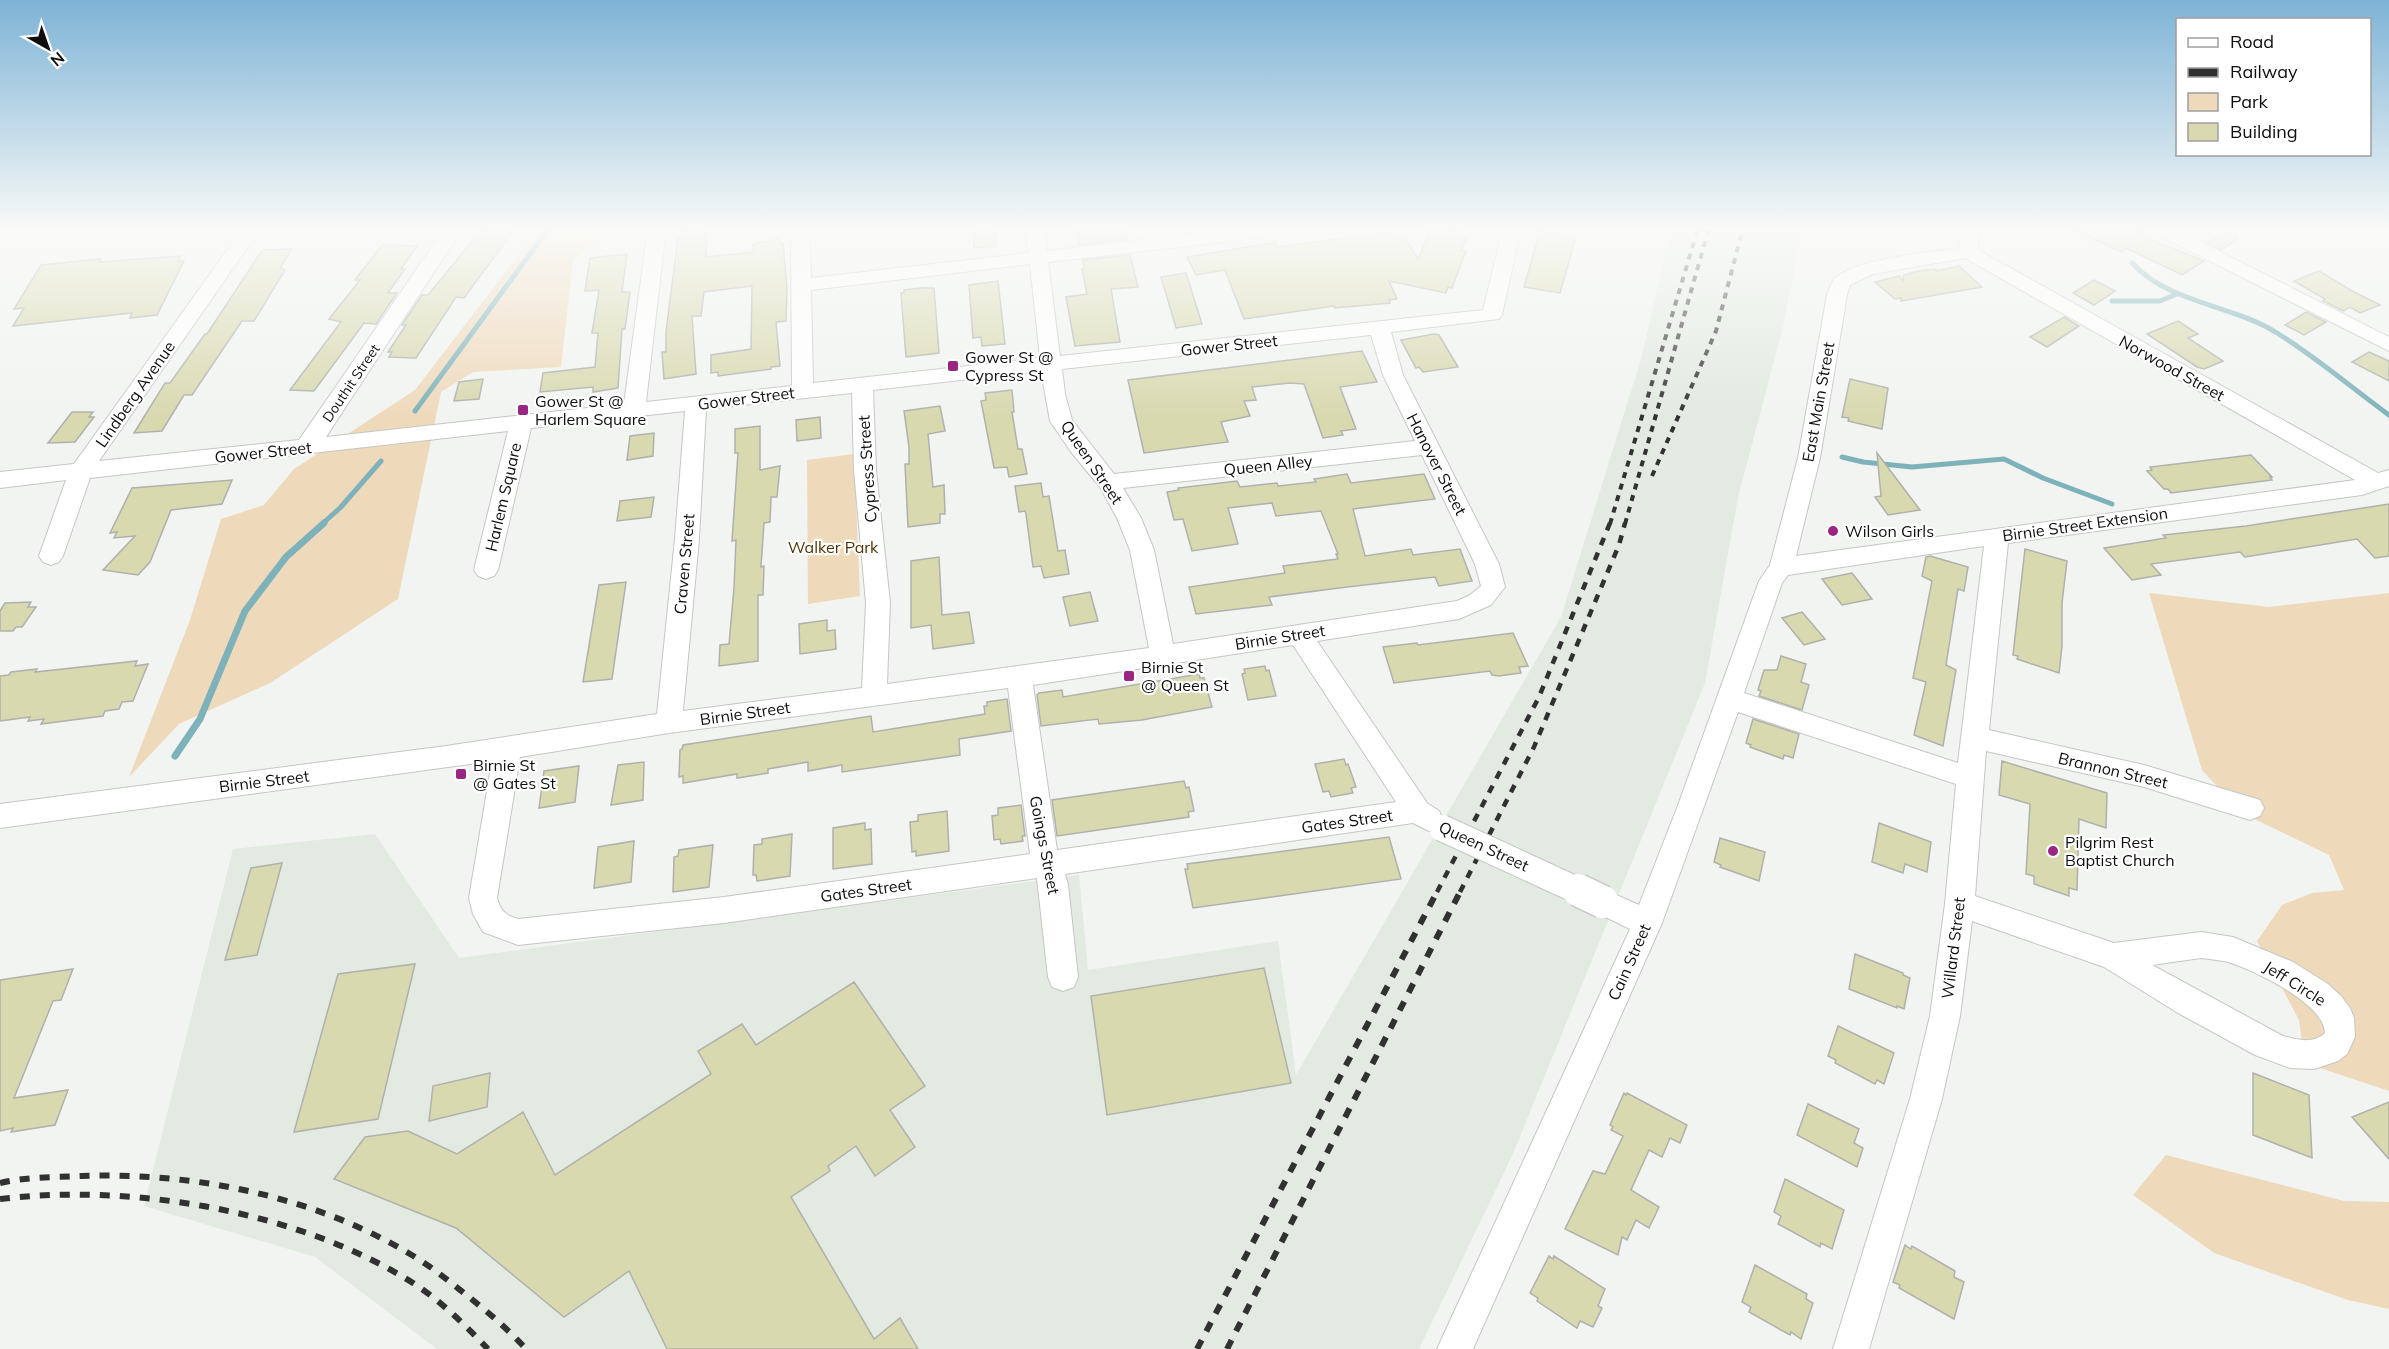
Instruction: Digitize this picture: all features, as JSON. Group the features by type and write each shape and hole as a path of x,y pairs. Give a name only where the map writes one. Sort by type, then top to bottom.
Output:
{"street":[{"name":"Lindberg Avenue","path":"51,556 81,471 208,291"},
{"name":"Douthit Street","path":"305,447 328,417 412,291"},
{"path":"634,411 649,291"},
{"path":"801,291 802,392"},
{"name":"Queen Street","path":"1043,291 1054,394 1061,421 1108,482 1129,518 1142,550 1163,656"},
{"name":"Gower Street","path":"0,480 1492,315 1498,291"},
{"name":"East Main Street","path":"1780,567 1809,458 1839,291"},
{"name":"Norwood Street","path":"2039,291 2383,480"},
{"path":"2283,291 2389,345"},
{"name":"Hanover Street","path":"1380,329 1393,375 1487,564 1493,586 1487,597"},
{"name":"Cypress Street","path":"862,386 865,470 878,603 874,696"},
{"name":"Craven Street","path":"669,723 687,539 696,404"},
{"name":"Harlem Square","path":"486,570 520,423"},
{"name":"Queen Alley","path":"1108,482 1427,447"},
{"name":"Birnie Street Extension","path":"1780,567 2330,492 2383,480"},
{"name":"Willard Street","path":"1851,1349 1926,1099 1945,1016 1960,904 1970,778 1997,536"},
{"name":"Cain Street","path":"1455,1349 1647,923 1730,699 1770,581 1780,567"},
{"name":"Birnie Street","path":"0,816 508,748 669,723 1163,656 1459,610 1475,605 1487,597"},
{"name":"Queen Street","path":"1299,634 1417,812 1442,828 1647,923"},
{"name":"Goings Street","path":"1019,677 1043,849 1054,885 1063,977"},
{"path":"1730,699 1970,778"},
{"name":"Brannon Street","path":"1975,738 2144,776 2250,808"},
{"name":"Gates Street","path":"508,748 483,898 488,917 495,926 518,932 724,910 1417,812"},
{"name":"Jeff Circle","path":"1960,904 2016,921 2114,957 2163,991 2260,1041 2297,1055 2310,1055 2330,1049 2339,1041 2342,1028 2340,1019 2322,998 2278,970 2235,951 2201,945 2114,957"}],"shaded area":[{"path":"1657,291 1790,291 1782,331 1738,497 1705,683 1512,1156 1419,1349 437,1349 315,1257 144,1206 233,849 375,834 459,958 1079,875 1088,970 1278,941 1296,1075 1561,617 1641,359"}],"green space":[{"path":"491,291 570,291 561,367 473,372 441,392 398,599 270,683 179,724 129,777 190,620 221,519 264,505 294,469 415,390"},
{"name":"Walker Park","path":"854,454 860,596 808,604 807,460"},
{"path":"2149,593 2269,607 2389,593 2389,1091 2305,1063 2299,1020 2257,941 2282,905 2312,893 2344,890 2329,855 2242,813 2202,770"},
{"path":"2166,1155 2344,1201 2389,1202 2389,1309 2348,1300 2214,1253 2133,1195"}],"building":[{"path":"25,291 169,291 157,315 130,318 132,313 13,326 24,308 14,309"},
{"path":"235,291 272,291 254,321 242,321 192,395 184,395 162,431 134,433 165,383 170,383 207,334"},
{"path":"351,291 397,293 376,324 364,323 314,391 290,390 341,322 329,319"},
{"path":"431,291 469,291 464,298 456,297 416,358 389,357 392,352 388,352 406,325 402,325 422,295 428,295"},
{"path":"599,291 630,292 625,329 622,329 618,388 593,392 593,387 540,392 543,373 595,367 598,333 592,333"},
{"path":"671,291 712,291 704,292 701,316 692,316 696,374 664,379 662,352 666,352"},
{"path":"752,291 787,291 786,321 776,322 780,366 718,376 718,372 711,373 711,355 751,349"},
{"path":"904,291 934,291 939,353 906,357 901,293"},
{"path":"969,291 999,291 1005,344 982,346 981,337 973,338"},
{"path":"1086,291 1111,291 1120,342 1075,346 1066,297 1087,294"},
{"path":"1165,291 1192,291 1202,324 1176,328"},
{"path":"1233,291 1393,291 1397,299 1389,300 1390,303 1335,308 1334,306 1244,319"},
{"path":"1886,291 1959,291 1901,301 1901,298 1895,299"},
{"path":"2076,291 2115,291 2094,305 2073,293"},
{"path":"2311,291 2352,291 2380,305 2360,313 2350,307 2343,311 2323,301 2325,299"},
{"path":"2306,312 2326,322 2304,335 2285,325"},
{"path":"2064,317 2079,326 2047,347 2030,337"},
{"path":"2178,321 2198,334 2188,338 2223,361 2204,369 2197,367 2147,334"},
{"path":"1439,335 1458,367 1423,372 1419,367 1416,368 1401,340"},
{"path":"1362,351 1377,382 1340,387 1356,429 1341,431 1343,435 1323,438 1304,384 1290,383 1252,387 1256,400 1244,401 1250,416 1221,422 1228,442 1144,453 1128,380"},
{"path":"2369,352 2389,361 2389,381 2352,362"},
{"path":"483,379 479,399 454,401 459,382"},
{"path":"1850,379 1888,388 1882,429 1848,421 1849,418 1842,417"},
{"path":"1012,390 1014,412 1012,412 1018,449 1022,449 1027,474 1009,477 1007,467 994,468 981,401 986,400 985,393"},
{"path":"940,406 945,431 928,434 933,487 944,485 945,514 940,514 940,523 908,527 905,464 909,464 909,447 904,411"},
{"path":"72,412 93,412 89,417 94,417 75,442 48,443"},
{"path":"820,417 821,438 797,441 796,420"},
{"path":"760,426 760,470 780,466 777,497 771,497 770,522 764,523 761,567 764,566 763,595 758,595 758,661 719,666 720,645 729,644 734,588 736,540 732,541 738,453 735,453 735,429"},
{"path":"654,433 653,456 627,460 630,436"},
{"path":"1877,453 1920,510 1888,515 1875,497 1881,496"},
{"path":"2251,455 2272,477 2270,477 2272,480 2171,493 2147,471 2152,470 2150,467"},
{"path":"1347,474 1351,483 1424,474 1435,499 1353,509 1365,556 1411,549 1413,555 1460,549 1472,581 1439,586 1435,577 1347,587 1269,597 1272,605 1196,614 1189,587 1285,573 1283,566 1338,559 1336,554 1338,554 1321,511 1276,516 1272,503 1228,508 1238,544 1192,551 1183,519 1174,520 1167,492 1179,490 1178,488 1237,481 1240,487 1277,483 1278,486 1316,482 1314,479"},
{"path":"232,480 222,504 171,510 150,562 138,575 103,570 135,536 114,538 117,532 110,533 132,488"},
{"path":"1041,483 1043,497 1049,496 1058,551 1065,550 1069,574 1044,578 1041,566 1033,567 1026,514 1025,511 1019,512 1015,486"},
{"path":"654,497 651,517 617,521 620,501"},
{"path":"2389,504 2389,556 2375,558 2357,539 2245,557 2240,552 2151,564 2161,575 2132,580 2104,548 2166,538 2163,535 2246,526"},
{"path":"2025,549 2067,561 2062,603 2062,646 2059,673 2017,659 2018,656 2013,655"},
{"path":"1930,556 1968,567 1964,591 1958,589 1946,665 1956,670 1943,746 1914,735 1926,682 1913,678 1932,581 1922,576 1926,557"},
{"path":"939,557 942,615 969,612 974,643 933,649 931,625 911,628 911,561"},
{"path":"1852,573 1872,599 1842,605 1822,579"},
{"path":"626,582 612,679 583,682 599,585"},
{"path":"1090,592 1098,621 1070,626 1063,597"},
{"path":"31,602 28,607 36,607 22,627 16,627 13,631 0,631 0,611 5,603"},
{"path":"1802,612 1825,639 1804,645 1782,618"},
{"path":"827,620 827,631 835,630 836,649 800,654 799,624"},
{"path":"1513,633 1528,666 1519,667 1521,673 1499,676 1492,675 1490,671 1394,683 1383,647 1417,643 1418,645"},
{"path":"1781,656 1806,664 1801,682 1809,685 1802,710 1759,696 1761,691 1758,690 1764,670 1777,670"},
{"path":"137,661 135,666 148,664 133,701 122,702 119,709 105,711 103,716 41,724 44,719 28,721 30,717 0,721 0,676 9,675 11,672 37,669 35,672"},
{"path":"1265,666 1266,671 1269,670 1276,696 1248,700 1242,674 1245,673 1244,669"},
{"path":"1199,674 1200,678 1204,678 1212,707 1142,720 1099,724 1098,719 1041,726 1037,695 1039,693 1062,690 1063,697"},
{"path":"1007,699 1011,731 959,739 960,755 842,772 842,765 808,771 808,762 768,769 768,773 737,778 737,774 683,783 683,776 679,777 680,750 683,745 871,716 873,732 985,714 984,706 987,706 987,702"},
{"path":"1753,719 1799,734 1793,758 1784,755 1783,759 1750,747 1751,745 1746,743"},
{"path":"1344,759 1356,787 1351,788 1353,793 1331,797 1329,791 1323,792 1315,764"},
{"name":"Pilgrim Rest Baptist Church","path":"2002,761 2107,793 2106,828 2079,819 2077,890 2069,888 2069,896 2034,884 2034,876 2026,874 2030,804 1999,795"},
{"path":"644,762 643,800 611,805 618,765"},
{"path":"579,766 575,802 539,808 544,771"},
{"path":"1184,781 1186,788 1189,787 1194,811 1188,812 1189,817 1057,836 1052,800"},
{"path":"1021,805 1025,836 1022,836 1023,841 1001,844 1000,839 994,840 992,816 998,815 998,808"},
{"path":"947,811 949,851 916,856 916,851 912,852 910,822 918,821 918,815"},
{"path":"865,823 865,830 871,829 872,864 833,869 833,828"},
{"path":"1879,823 1931,842 1927,872 1905,864 1903,873 1872,862"},
{"path":"792,834 790,876 757,881 756,875 753,875 754,845 762,844 762,839"},
{"path":"1389,837 1401,879 1193,908 1185,869 1188,869 1187,864"},
{"path":"1720,838 1765,852 1759,881 1720,867 1721,865 1714,862"},
{"path":"634,841 631,882 594,888 598,847"},
{"path":"713,845 709,887 673,892 674,857 678,856 679,850"},
{"path":"282,863 257,955 225,960 251,868"},
{"path":"1855,954 1910,978 1904,1009 1849,989"},
{"path":"415,964 378,1119 294,1132 338,974"},
{"path":"1264,968 1291,1083 1107,1115 1091,996"},
{"path":"73,969 61,1000 53,1001 14,1098 68,1090 55,1125 11,1132 13,1128 0,1131 0,980"},
{"path":"854,982 925,1086 890,1110 915,1147 875,1176 856,1146 828,1166 830,1171 791,1197 874,1339 900,1318 918,1349 667,1349 629,1271 564,1317 456,1228 334,1179 365,1137 408,1131 457,1154 523,1112 555,1175 711,1074 698,1051 742,1024 756,1045"},
{"path":"1838,1026 1894,1053 1884,1084 1877,1080 1875,1084 1835,1063 1836,1060 1828,1056"},
{"path":"490,1073 487,1107 429,1121 433,1086"},
{"path":"2253,1073 2309,1095 2312,1158 2253,1135"},
{"path":"1624,1093 1687,1125 1680,1143 1670,1138 1662,1157 1649,1150 1631,1190 1659,1207 1649,1228 1636,1220 1627,1240 1622,1237 1618,1255 1565,1229 1593,1171 1605,1174 1623,1136 1611,1130 1613,1127 1610,1125"},
{"path":"2389,1102 2389,1159 2352,1117"},
{"path":"1808,1104 1859,1129 1854,1143 1863,1148 1857,1167 1797,1135"},
{"path":"1785,1179 1844,1210 1832,1249 1821,1243 1820,1247 1778,1224 1781,1216 1774,1212"},
{"path":"1905,1245 1911,1249 1912,1246 1955,1271 1954,1277 1964,1282 1954,1319 1899,1288 1900,1285 1893,1282"},
{"path":"1549,1256 1553,1259 1554,1256 1605,1289 1598,1306 1602,1308 1593,1327 1580,1321 1577,1328 1537,1301 1538,1298 1530,1293"},
{"path":"1755,1265 1807,1294 1806,1299 1813,1303 1801,1339 1749,1312 1751,1307 1742,1302"}],"waterway":[{"path":"415,411 503,291"},
{"path":"2172,291 2259,323 2277,333 2320,362 2389,415"},
{"path":"2112,301 2160,301 2177,294"},
{"path":"1842,457 1863,462 1912,467 2004,459 2043,478 2112,504"},
{"path":"322,524 340,508 381,461"},
{"path":"175,756 200,719 245,611 286,557 324,523"}],"railway":[{"path":"1610,524 1679,291"},
{"path":"1625,524 1691,291"},
{"path":"1652,476 1716,331 1726,291"},
{"path":"1437,892 1539,697 1610,523"},
{"path":"1460,892 1534,747 1619,545 1625,523"},
{"path":"1197,1349 1438,890"},
{"path":"1227,1349 1461,890"},
{"path":"0,1183 30,1178 82,1176 167,1178 252,1192 293,1203 373,1234 418,1259 484,1309 526,1349"},
{"path":"0,1199 51,1195 105,1195 214,1208 267,1221 319,1237 368,1258 413,1283 443,1305 488,1349"}],"place":[{"name":"Gower St @ Cypress St","path":"953,366"},
{"name":"Gower St @ Harlem Square","path":"523,410"},
{"name":"Wilson Girls","path":"1833,531"},
{"name":"Birnie St @ Queen St","path":"1129,676"},
{"name":"Birnie St @ Gates St","path":"461,774"},
{"name":"Pilgrim Rest Baptist Church","path":"2053,851"}]}
